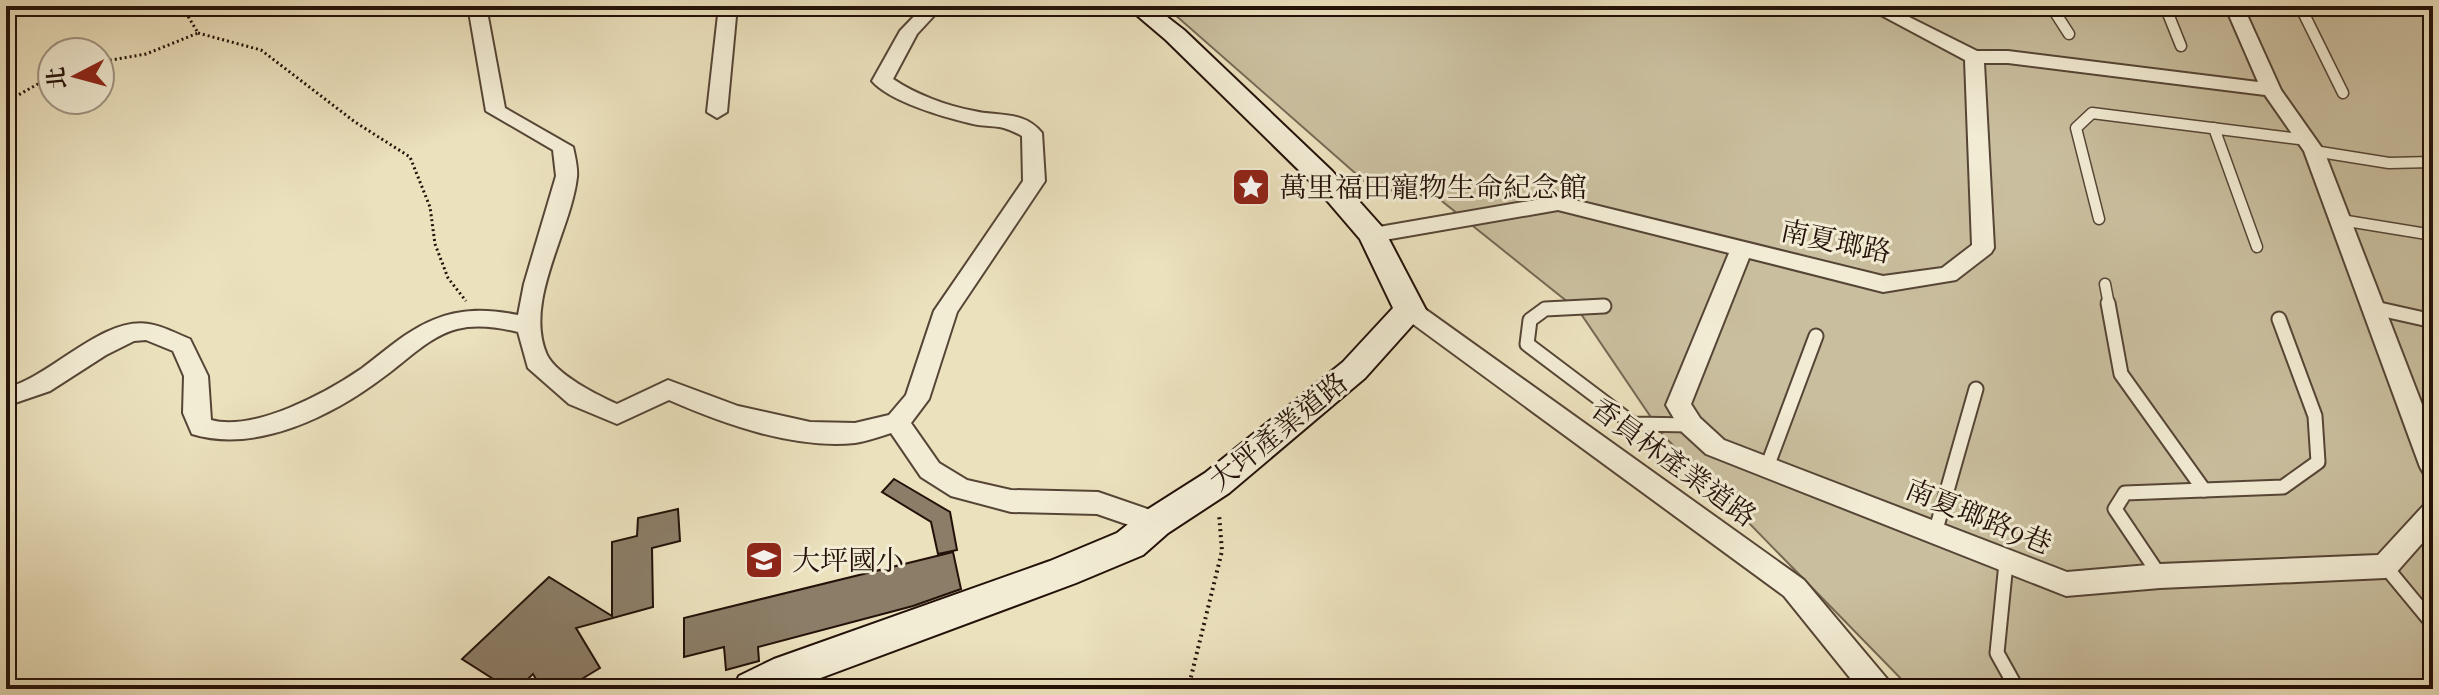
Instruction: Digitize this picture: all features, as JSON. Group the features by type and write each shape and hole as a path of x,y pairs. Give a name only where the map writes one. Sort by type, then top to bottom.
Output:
{"street":[{"path":"477,6 496,111 563,147 567,176 542,253 528,326 537,362 578,397 617,415 668,389 704,406 790,428 854,433 897,422 917,399 946,311 1034,181 1032,133 1008,119 973,118 900,93 882,81 909,31 934,6"},
{"path":"717,112 728,6"},
{"path":"1138,6 1175,35 1322,177 1373,235 1410,310"},
{"path":"1873,6 1974,57 2008,57 2271,90"},
{"path":"2234,6 2271,90 2310,145 2375,308 2423,416 2433,467"},
{"name":"南夏瑯路","path":"1373,235 1558,203 1883,284 1948,275 1983,248 1974,57"},
{"path":"1691,425 1678,405 1742,249"},
{"name":"大坪產業道路","path":"753,689 788,671 1063,572 1130,544 1155,523 1217,483 1354,370 1410,310"},
{"name":"香員林產業道路","path":"1410,310 1794,588 1877,689"},
{"path":"6,397 29,391 113,340 144,331 182,345 196,376 196,413 201,427 214,433 261,427 357,383 422,338 453,321 503,320 528,326"},
{"path":"897,422 930,470 960,489 1011,501 1098,503 1155,523"},
{"name":"南夏瑯路9巷","path":"1691,425 1715,447 2066,584 2160,576 2385,566"},
{"path":"2385,566 2432,516"}],"lane":[{"path":"2051,6 2069,34"},
{"path":"2165,6 2181,46"},
{"path":"2300,6 2343,93"},
{"path":"2099,219 2076,128 2092,113 2214,128 2389,163 2432,162"},
{"path":"2214,128 2257,247"},
{"path":"2341,220 2433,235"},
{"path":"2105,284 2121,374 2204,490"},
{"path":"1604,306 1545,309 1530,320 1527,344 1633,424 1691,425"},
{"path":"2375,308 2433,321"},
{"path":"2160,576 2115,509 2125,493 2283,487 2318,462 2315,416 2279,319"},
{"path":"1767,467 1816,336"},
{"path":"1935,533 1976,389"},
{"path":"2006,563 1997,653 2017,689"},
{"path":"2385,566 2433,624"}],"path":[{"path":"182,6 198,33"},
{"path":"116,59 146,54 198,33 261,50 355,122 410,157 430,207 435,244 448,278 475,313 474,319"},
{"path":"6,102 36,85"},
{"path":"1188,689 1222,551 1217,483"}],"shaded area":[{"path":"1165,6 2433,6 2433,689 1911,689 1663,435 1579,311 1438,198 1371,187"}],"building":[{"path":"894,479 950,512 957,550 938,554 931,522 882,492"},
{"path":"678,509 680,541 652,548 653,607 576,628 600,668 565,689 542,689 533,674 517,689 509,689 462,659 549,577 612,616 612,542 637,536 638,518"},
{"path":"953,552 961,589 913,606 758,647 759,661 726,670 724,647 684,657 684,618"}],"place":[{"name":"萬里福田寵物生命紀念館","path":"1251,187"},
{"name":"大坪國小","path":"764,560"}]}
